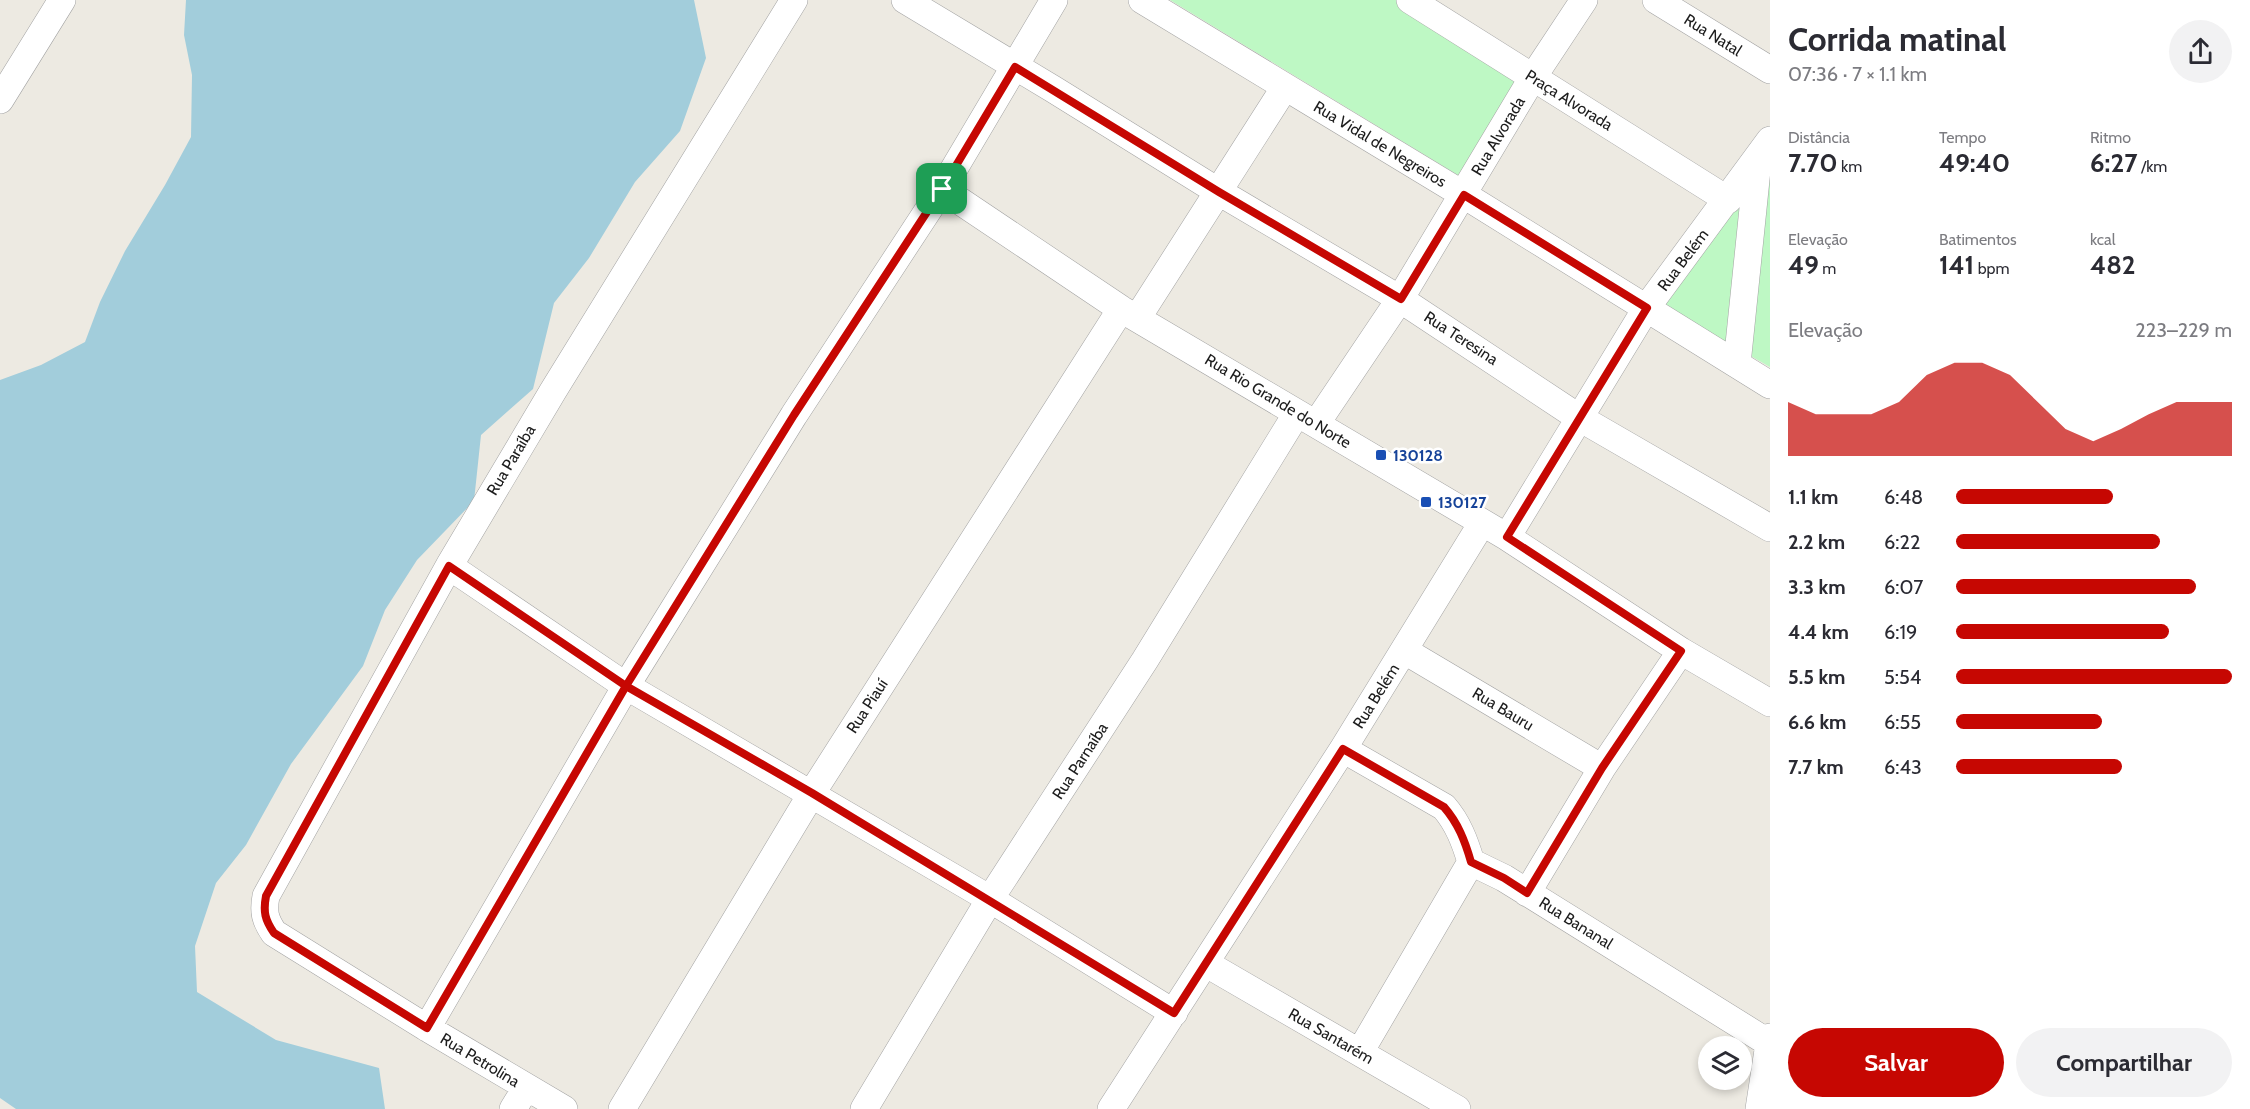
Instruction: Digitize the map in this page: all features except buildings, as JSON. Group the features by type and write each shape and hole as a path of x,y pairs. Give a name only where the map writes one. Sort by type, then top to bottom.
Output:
{"street":[{"path":"0,100 62,0"},
{"name":"Rua Paraíba","path":"274,933 266,920 264,910 266,896 449,566 553,391 794,0"},
{"name":"Rua Teresina","path":"905,0 1219,192 1401,299 1578,417 1770,528"},
{"path":"427,1028 626,686 794,415 942,189 1054,0"},
{"name":"Rua Vidal de Negreiros","path":"1142,0 1464,195 1770,385"},
{"name":"Praça Alvorada","path":"1410,0 1728,200"},
{"name":"Rua Alvorada","path":"1306,418 1401,299 1533,78 1584,0"},
{"name":"Rua Natal","path":"1656,0 1770,70"},
{"name":"Rua Piauí","path":"622,1109 812,793 1129,313 1219,192 1285,87"},
{"path":"1737,364 1764,148"},
{"name":"Rua Belém","path":"1507,537 1578,417 1647,308 1764,148"},
{"name":"Rua Rio Grande do Norte","path":"942,189 1129,313 1507,537 1681,651 1770,703"},
{"name":"Rua Parnaíba","path":"864,1109 990,899 1306,418"},
{"name":"Rua Belém","path":"1111,1109 1343,749 1482,523"},
{"path":"449,566 626,686 990,899 1174,1013"},
{"name":"Rua Bauru","path":"1405,651 1602,768"},
{"path":"1527,893 1602,768 1681,651"},
{"path":"1343,749 1444,807 1463,836 1471,862 1360,1052"},
{"name":"Rua Bananal","path":"1471,862 1504,878 1769,1043"},
{"name":"Rua Petrolina","path":"274,933 427,1028 520,1099 564,1109"},
{"name":"Rua Santarém","path":"1205,963 1457,1109"},
{"path":"1759,1109 1770,1037"}],"green space":[{"path":"1170,0 1410,0 1527,71 1461,177"},
{"path":"1770,159 1770,367 1660,304"}],"water":[{"path":"186,0 694,0 706,58 680,131 635,182 589,258 554,303 533,389 481,435 474,501 417,560 385,610 363,666 291,764 246,845 216,883 195,946 197,992 276,1040 379,1068 385,1109 16,1109 0,1098 0,380 41,365 85,342 100,302 125,251 191,137 192,75 184,35"}],"place":[{"name":"130128","path":"1381,455"},
{"name":"130127","path":"1426,502"}],"route":[{"path":"942,189 794,415 626,686 427,1028 274,933 266,920 264,910 266,896 449,566 626,686 990,899 1174,1013 1343,749 1444,807 1463,836 1471,862 1504,878 1527,893 1602,768 1681,651 1507,537 1578,417 1647,308 1464,195 1401,299 1219,192 1015,67 942,189"}]}
